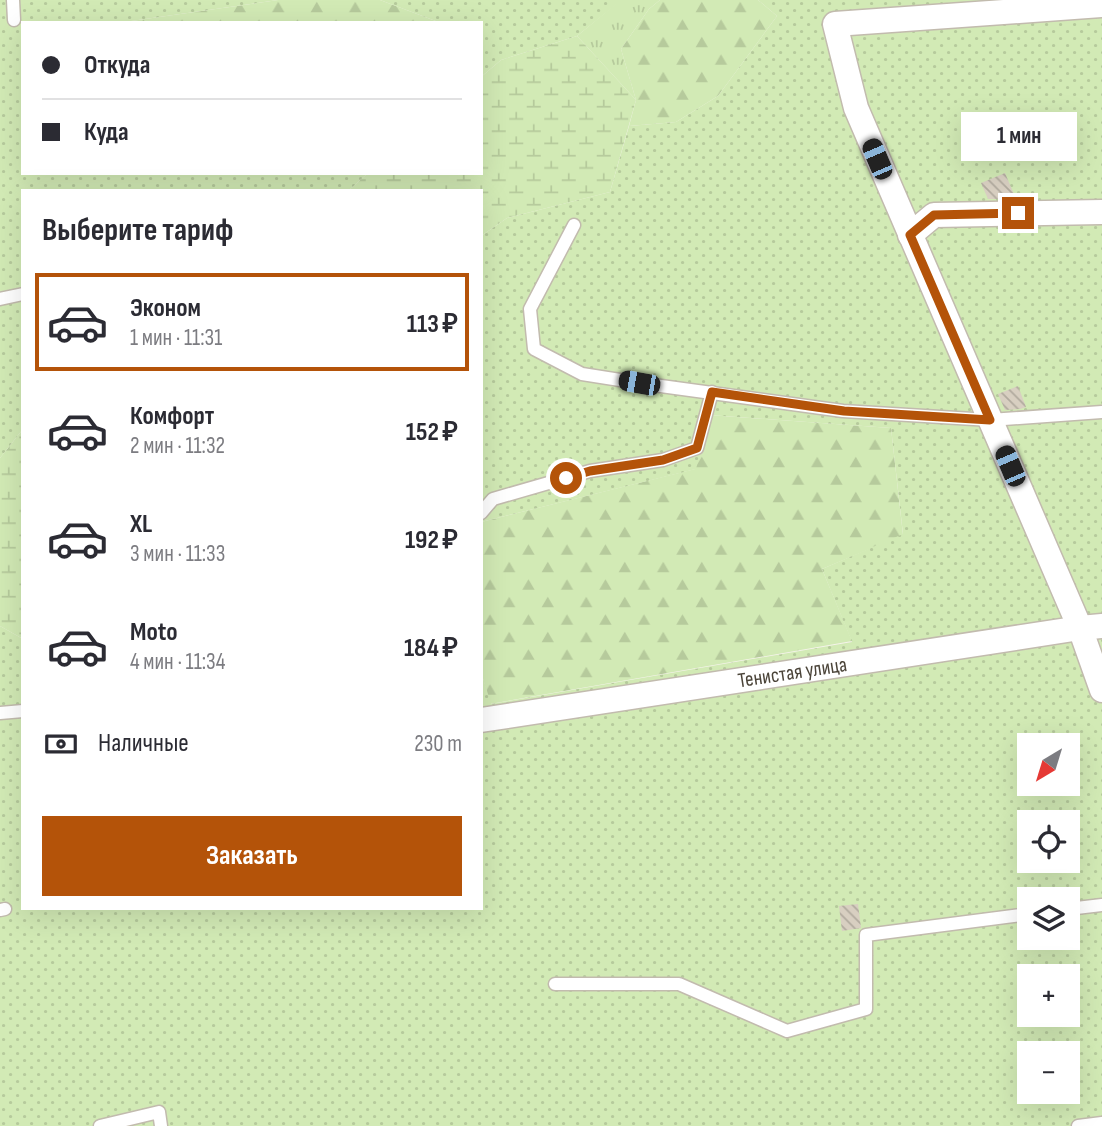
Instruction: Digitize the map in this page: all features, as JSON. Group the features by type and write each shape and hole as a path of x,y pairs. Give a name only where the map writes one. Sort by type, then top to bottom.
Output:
{"street":[{"path":"1102,5 835,24 856,108 990,420 1091,627 1102,690"},
{"path":"910,235 934,215 1102,212"},
{"name":"Тенистая улица","path":"483,720 1091,627"}],"lane":[{"path":"13,0 13,20"},
{"path":"575,225 530,309 534,349 582,374 844,411 990,420 1102,412"},
{"path":"0,299 21,294"},
{"path":"483,511 493,499 590,471 663,460 697,448 712,392"},
{"path":"0,713 21,711"},
{"path":"1080,908 1102,905"},
{"path":"555,984 679,984 786,1031 866,1009 866,935 1017,916"},
{"path":"100,1126 159,1112 161,1126"},
{"path":"1078,1126 1102,1123"}],"green space":[{"path":"0,0 278,0 131,21 21,21 21,175 366,175 350,189 21,189 21,432 0,458"},
{"path":"278,0 380,0 436,21 131,21"},
{"path":"380,0 617,0 618,3 577,36 501,60 483,75 483,21 436,21"},
{"path":"617,0 660,0 649,9 621,49 636,100 577,36 617,3"},
{"path":"660,0 758,0 777,16 718,96 676,122 629,126 636,100 621,49 649,9"},
{"path":"758,0 1102,0 1102,1126 0,1126 0,626 21,638 21,910 483,910 483,678 491,704 852,642 822,569 903,534 891,428 709,415 696,469 483,522 483,235 507,218 610,192 629,126 676,122 718,96 777,16"},
{"path":"577,36 636,100 610,192 507,218 483,235 483,189 350,189 366,175 483,175 483,75 501,60"},
{"path":"708,415 891,428 903,535 822,569 852,641 490,704 483,678 483,522 695,469"},
{"path":"21,432 21,638 0,626 0,458"}],"building":[{"path":"1005,173 1016,199 988,199 981,183"},
{"path":"1018,386 1026,407 1005,410 998,394"},
{"path":"858,904 861,928 842,931 839,906"}],"route":[{"path":"566,478 590,471 663,460 697,448 712,392 844,411 990,420 910,235 934,215 1018,213"}]}
